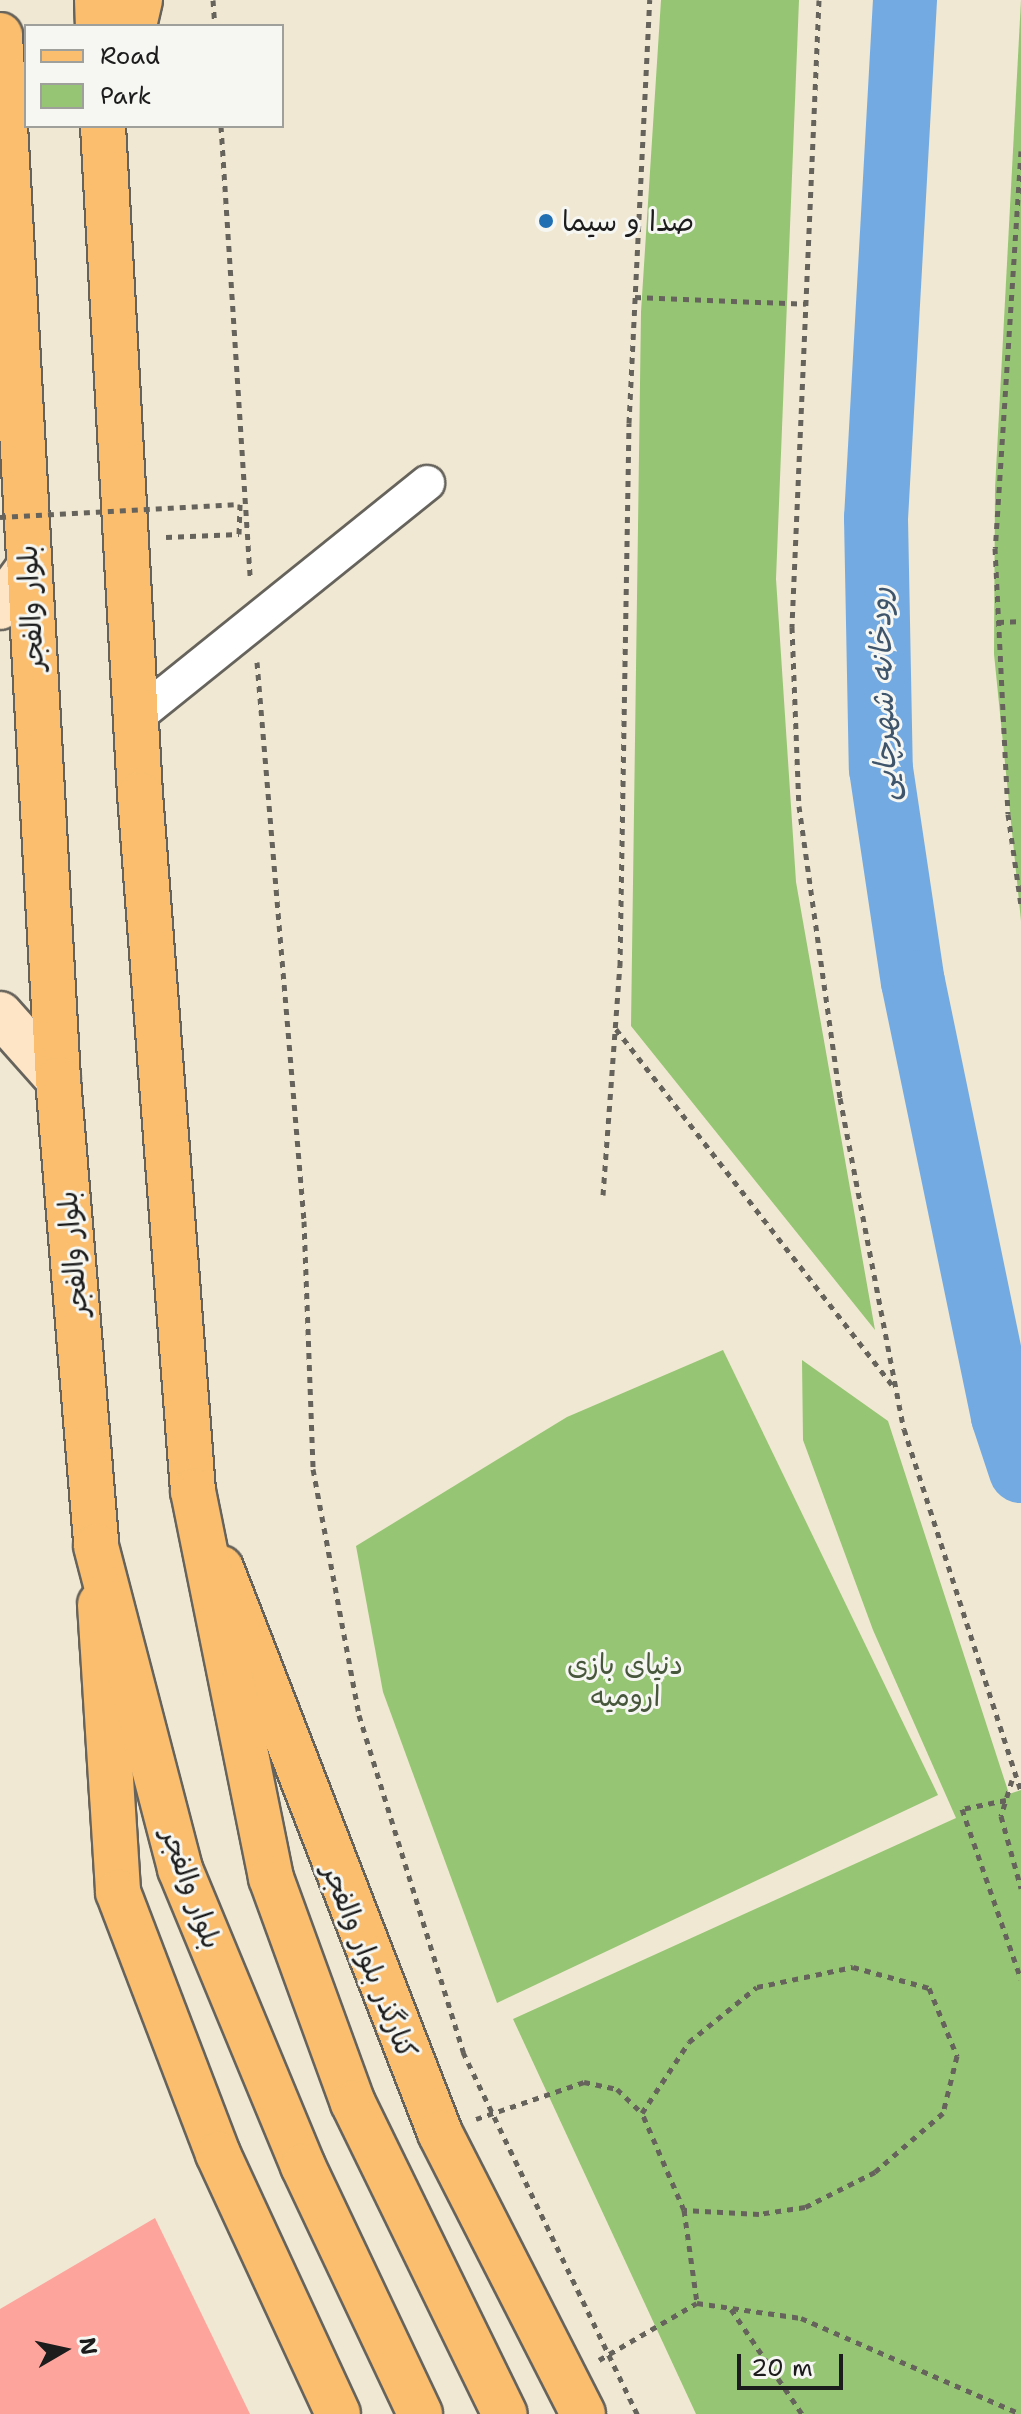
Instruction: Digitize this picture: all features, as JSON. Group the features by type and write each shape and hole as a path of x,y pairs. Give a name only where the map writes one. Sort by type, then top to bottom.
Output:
{"main road":[{"path":"97,0 98,24"},
{"path":"134,24 140,0"},
{"name":"بلوار والفجر","path":"0,35 6,288 27,570 58,1079 96,1546 180,1869 303,2166 420,2414"},
{"path":"107,140 135,718 193,1491 271,1878 353,2103 505,2414"},
{"name":"کنارگذر بلوار والفجر","path":"193,1491 339,1887 440,2133 575,2396"},
{"path":"96,1546 118,1892 218,2154 338,2414"}],"street":[{"path":"135,718 427,483"},
{"path":"0,607 27,570"},
{"path":"0,1014 58,1079"}],"path":[{"path":"213,0 215,24"},
{"path":"603,1195 615,1028 635,297 650,0"},
{"path":"819,0 792,627 799,806 840,1098 895,1390 938,1555 1012,1780 1021,1791"},
{"path":"221,128 253,623 304,1221 313,1469 371,1770 490,2113 637,2414"},
{"path":"1021,151 995,548 1021,905"},
{"path":"635,297 806,304"},
{"path":"0,517 240,504 239,534 124,539"},
{"path":"998,622 1021,621"},
{"path":"615,1028 895,1390"},
{"path":"1012,1780 1001,1816 1021,1888"},
{"path":"1006,1800 962,1809 1021,1979"},
{"path":"642,2113 689,2042 721,2010 757,1987 806,1972 853,1967 898,1974 929,1988 951,2033 957,2056 943,2113 875,2172 805,2207 759,2214 684,2210"},
{"path":"440,2133 584,2082 617,2089 642,2113 684,2210 697,2303"},
{"path":"575,2396 608,2354 697,2303 801,2318 1021,2414"},
{"path":"731,2307 802,2414"}],"green space":[{"path":"661,0 799,0 776,579 796,882 875,1330 631,1026 641,312"},
{"path":"1021,0 1021,921 994,654 995,489"},
{"name":"دنیای بازی ارومیه","path":"723,1350 938,1795 497,2003 383,1692 356,1546 567,1417"},
{"path":"802,1360 888,1421 1009,1794 1021,1790 1021,2414 696,2414 513,2019 956,1818 873,1630 803,1440"}],"building":[{"path":"155,2218 250,2414 0,2414 0,2309"}],"waterway":[{"name":"رودخانه شهرچایی","path":"905,0 876,518 881,769 913,982 1003,1417 1021,1471"}],"place":[{"name":"صدا و سیما","path":"546,221"}]}
